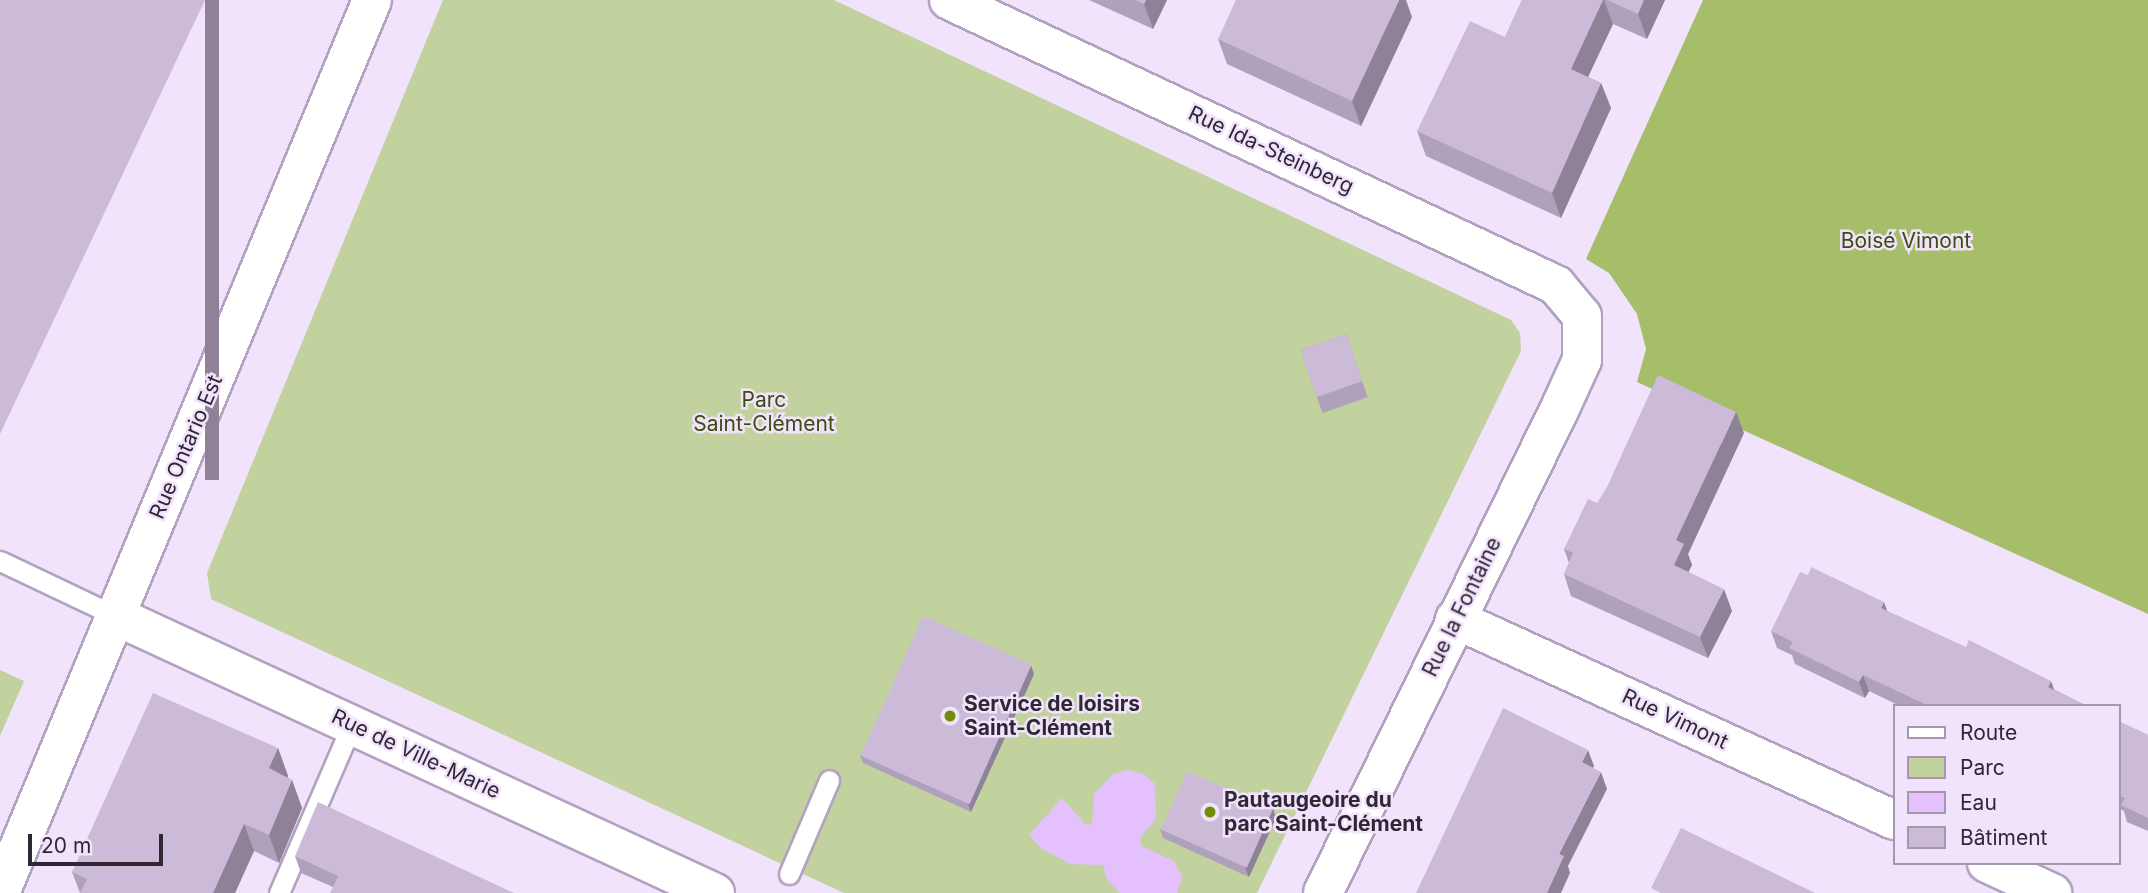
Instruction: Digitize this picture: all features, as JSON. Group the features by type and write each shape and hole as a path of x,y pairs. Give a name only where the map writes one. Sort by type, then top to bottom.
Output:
{"street":[{"name":"Rue Ontario Est","path":"3,892 372,0"},
{"name":"Rue Ida-Steinberg","path":"949,0 1556,285 1582,316"},
{"name":"Rue la Fontaine","path":"1323,893 1582,359 1582,316"},
{"name":"Rue de Ville-Marie","path":"116,616 715,893"},
{"name":"Rue Vimont","path":"1455,619 1892,819"},
{"path":"1991,865 2052,893"}],"lane":[{"path":"0,561 116,616"},
{"path":"279,893 352,724"},
{"path":"789,874 829,780"}],"green space":[{"name":"Parc Saint-Clément","path":"443,0 834,0 1511,320 1520,333 1521,351 1257,893 844,893 211,599 207,573"},
{"name":"Boisé Vimont","path":"1703,0 2148,0 2148,614 1637,382 1646,349 1637,314 1609,273 1586,259"},
{"path":"0,670 24,681 0,736"}],"water":[{"path":"1128,770 1144,774 1155,784 1156,819 1140,838 1141,846 1174,861 1182,877 1177,893 1120,893 1107,880 1103,865 1070,864 1042,849 1029,835 1062,798 1085,824 1092,825 1094,794 1113,774"}],"building":[{"path":"0,0 205,0 0,434"},
{"path":"1236,0 1399,0 1352,101 1218,39"},
{"path":"1522,0 1603,0 1571,69 1601,83 1552,193 1417,131 1470,21 1505,37"},
{"path":"1607,0 1644,0 1638,14"},
{"path":"1346,334 1362,381 1317,397 1301,350"},
{"path":"1658,375 1736,412 1676,540 1684,544 1674,565 1724,589 1700,637 1564,574 1573,553 1564,549 1588,499 1597,503 1607,487"},
{"path":"1811,567 1884,602 1881,608 1966,647 1969,640 2051,681 2048,687 2083,704 1925,704 1863,675 1859,682 1789,648 1793,642 1771,631 1800,572 1808,575"},
{"name":"Service de loisirs Saint-Clément","path":"923,616 1032,664 969,804 861,756"},
{"path":"153,693 278,748 269,768 292,780 269,835 244,824 213,893 80,893 87,879 72,872"},
{"path":"1503,708 1588,750 1582,762 1601,772 1559,854 1564,856 1547,893 1416,893"},
{"path":"2120,722 2148,735 2148,818 2121,805 2125,798 2120,796"},
{"path":"1187,771 1273,809 1247,868 1161,829"},
{"path":"318,802 514,893 330,893 338,876 295,856"},
{"path":"1681,828 1815,893 1661,893 1651,888"}],"place":[{"name":"Service de loisirs Saint-Clément","path":"950,716"},
{"name":"Pautaugeoire du parc Saint-Clément","path":"1210,812"}]}
